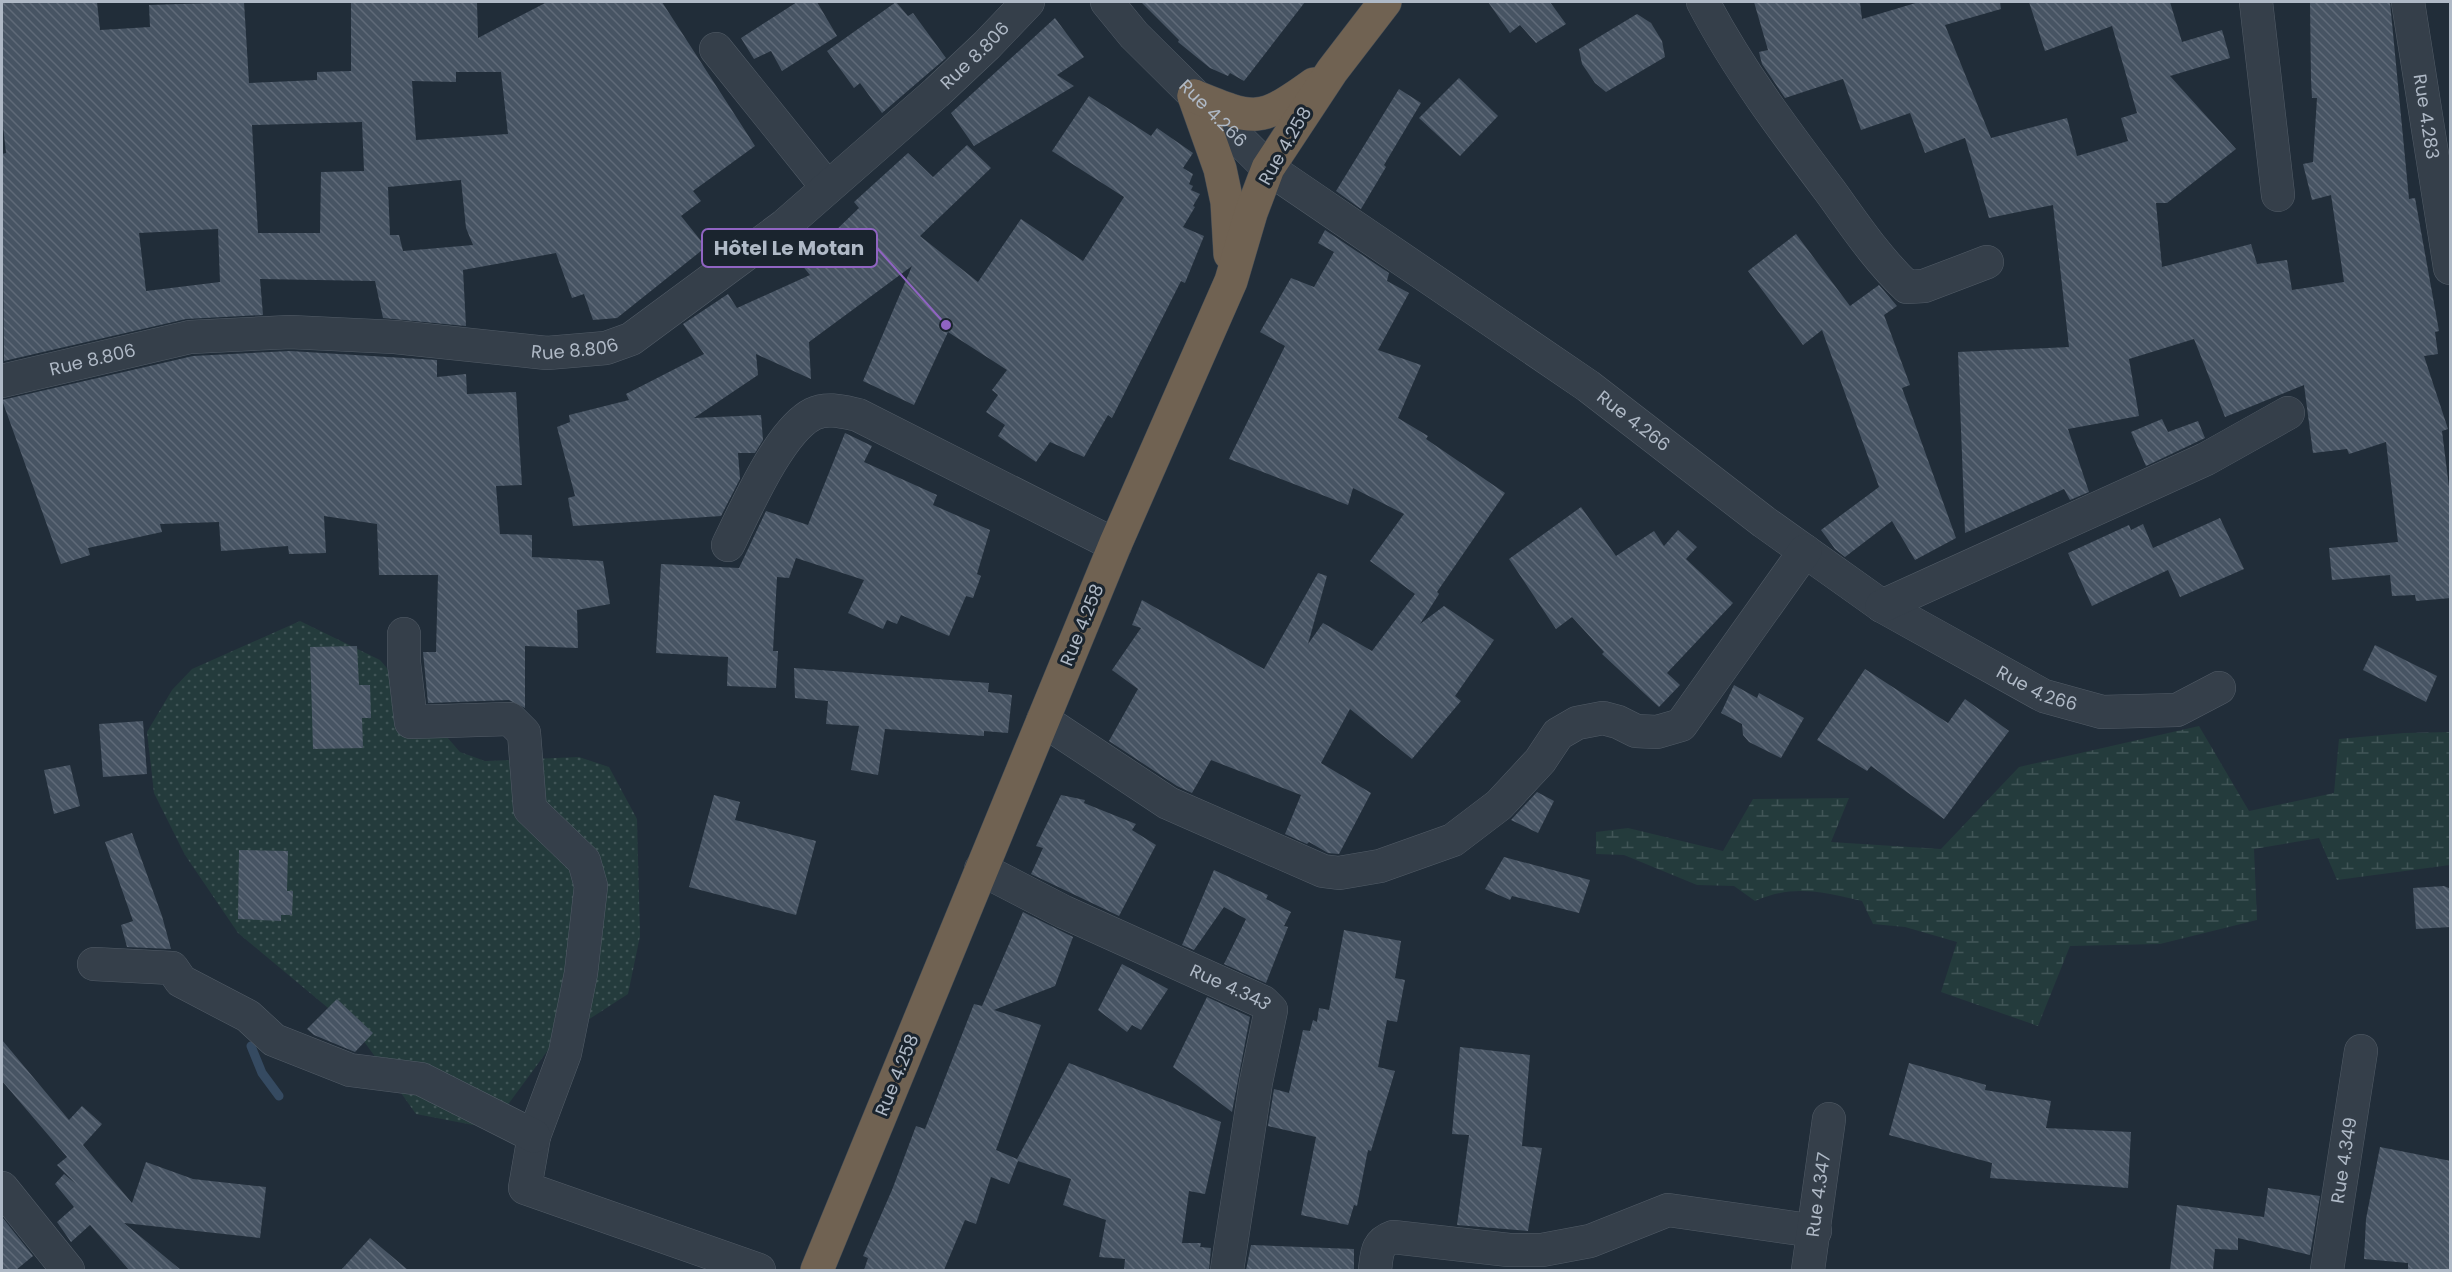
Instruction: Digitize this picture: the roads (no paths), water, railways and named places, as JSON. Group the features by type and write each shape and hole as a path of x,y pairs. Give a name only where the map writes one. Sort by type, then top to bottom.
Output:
{"highway":[{"name":"Rue 4.258","path":"818,1270 1116,545 1231,281 1251,213 1268,168 1332,71 1385,2"},
{"path":"1194,96 1238,114 1262,115 1284,106 1332,71"},
{"path":"1194,96 1220,169 1227,202 1231,281"}],"street":[{"name":"Rue 8.806","path":"2,381 190,337 290,332 395,337 547,353 606,348 631,339 784,226 987,45 1028,2"},
{"name":"Rue 4.266","path":"1107,2 1134,35 1268,168 1588,386 1804,551 1882,606 2044,696 2102,712 2177,710 2219,688"},
{"path":"1703,2 1729,51 1811,167 1889,270 1906,287 1924,286 1988,262"},
{"path":"2256,2 2278,195"},
{"name":"Rue 4.283","path":"2408,2 2451,268"},
{"path":"716,49 827,188"},
{"path":"728,545 764,472 798,425 814,413 831,410 858,415 1116,545"},
{"path":"1882,606 2206,459 2288,414"},
{"path":"1043,720 1168,803 1323,871 1352,872 1380,866 1454,840 1499,806 1540,761 1557,734 1578,723 1603,718 1636,731 1657,732 1680,725 1804,551"},
{"path":"404,634 404,663 411,722 510,718 524,733 530,809 584,861 591,886 582,973 565,1053 534,1136 525,1188 759,1270"},
{"name":"Rue 4.343","path":"981,869 1064,912 1263,1002 1271,1010 1256,1082 1227,1270"},
{"path":"94,964 171,968 181,981 248,1016 274,1040 350,1070 421,1079 534,1136"},
{"name":"Rue 4.349","path":"2326,1270 2361,1051"},
{"name":"Rue 4.347","path":"1808,1270 1829,1119"},
{"path":"2,1188 68,1270"},
{"path":"1379,1256 1393,1237 1509,1250 1542,1250 1590,1241 1668,1210 1815,1231"}],"waterway":[{"path":"251,1046 262,1073 279,1096"}],"place":[{"name":"Hôtel Le Motan","path":"946,325"}]}
